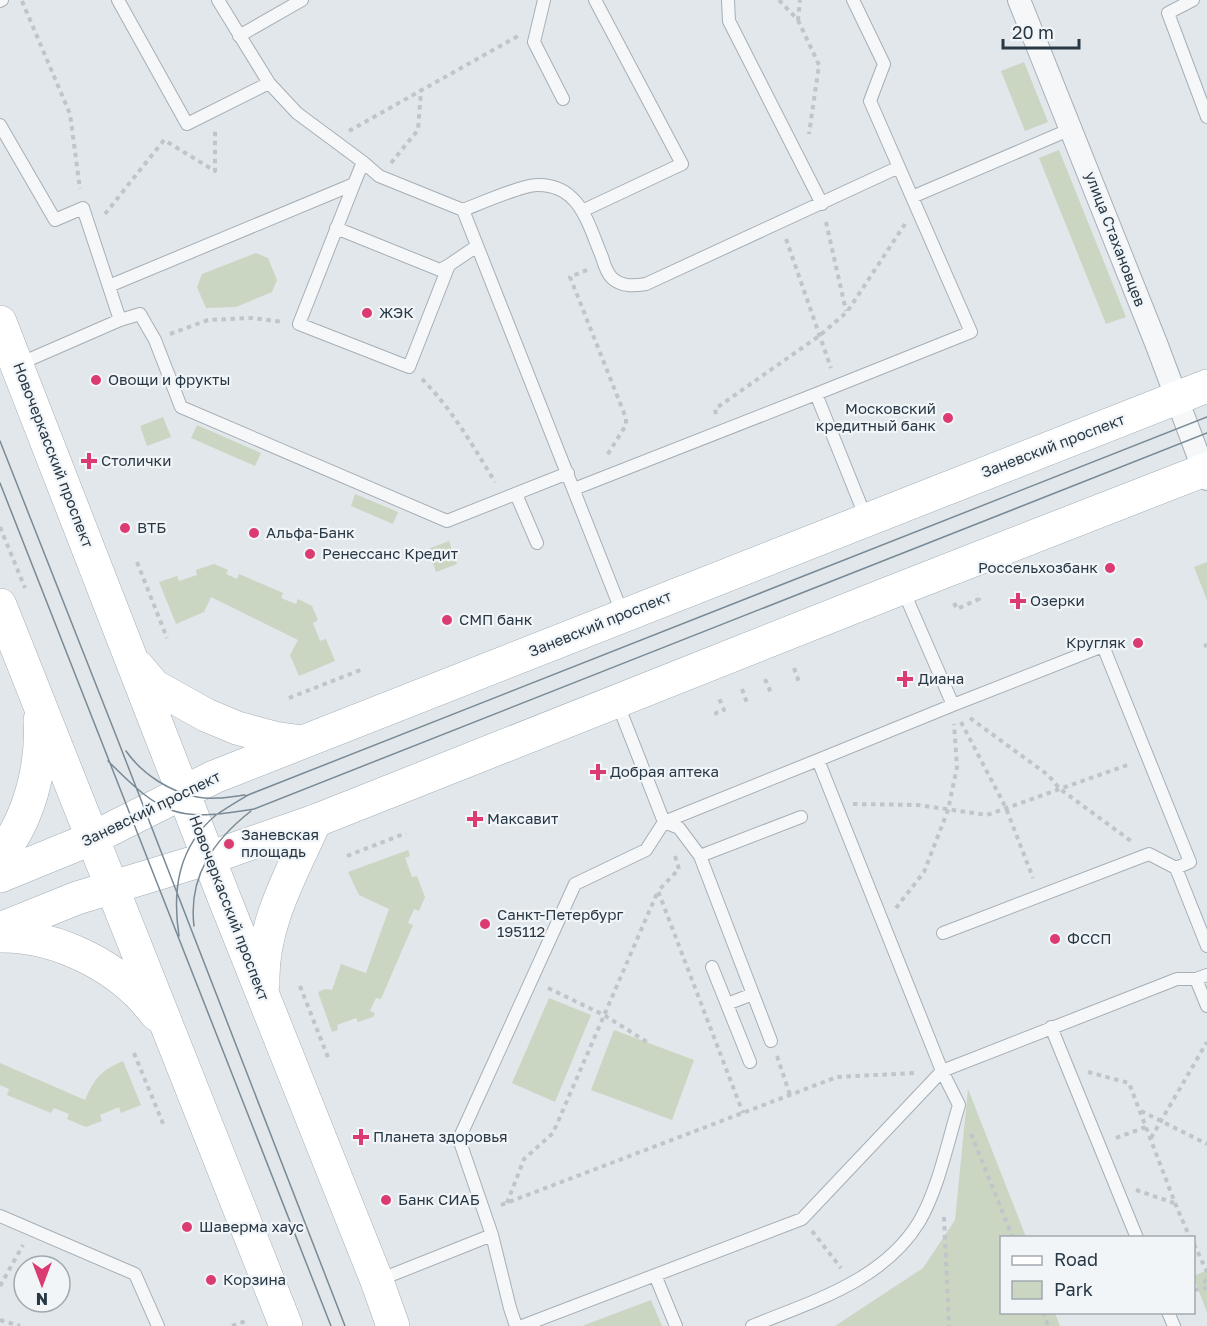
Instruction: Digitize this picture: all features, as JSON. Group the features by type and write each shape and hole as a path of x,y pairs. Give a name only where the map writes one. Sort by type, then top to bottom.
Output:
{"main road":[{"name":"Новочеркасский проспект","path":"0,322 393,1326"},
{"name":"Заневский проспект","path":"0,876 93,838 213,777 1207,386"},
{"path":"0,929 112,886 209,858 315,821 902,588 1206,473"},
{"path":"14,600 39,701 285,1326"},
{"path":"132,662 154,686 206,715 237,728 274,738 302,742"},
{"path":"0,856 18,826 31,795 39,764 41,729 39,701"},
{"path":"264,998 263,969 267,935 279,900 315,821"},
{"path":"0,936 17,936 55,945 115,973 145,999 169,1033"}],"street":[{"name":"улица Стахановцев","path":"1019,0 1206,473"}],"lane":[{"path":"118,0 187,124 269,83"},
{"path":"218,0 269,83 297,113 380,176 463,210 534,184 552,186 570,194 582,211 610,277 621,284 633,286 646,284 899,167"},
{"path":"239,36 302,0"},
{"path":"544,0 534,42 563,99"},
{"path":"582,211 682,164 596,0"},
{"path":"728,0 729,21 822,204"},
{"path":"574,489 971,332 870,101 884,64 853,0"},
{"path":"1193,0 1168,13 1207,117"},
{"path":"0,124 55,220 83,208 120,320"},
{"path":"912,197 1071,129"},
{"path":"363,162 299,324 410,367 449,265"},
{"path":"109,286 354,184"},
{"path":"463,210 623,615"},
{"path":"336,228 440,270 477,246"},
{"path":"18,364 120,320 140,314 155,340 181,407 447,521 568,473"},
{"path":"816,394 867,520"},
{"path":"511,496 537,543"},
{"path":"902,588 953,705"},
{"path":"516,1326 492,1235 459,1139 575,884 646,850 664,822 1102,646 1190,862 1176,868"},
{"path":"617,701 664,822 679,828 699,856 771,1041"},
{"path":"752,1326 862,1279 897,1252 920,1221 933,1189 959,1105 942,1071 818,760"},
{"path":"699,856 801,817"},
{"path":"943,933 1149,854 1176,868 1207,946"},
{"path":"712,967 750,1062"},
{"path":"522,1326 802,1219 942,1071 1177,979 1201,977 1207,1006"},
{"path":"727,1004 753,994"},
{"path":"1051,1028 1136,1236"},
{"path":"0,1216 135,1274 158,1326"},
{"path":"377,1281 492,1235"},
{"path":"655,1275 676,1326"}],"path":[{"path":"21,0 70,114 83,208"},
{"path":"779,0 798,20 819,65 804,167"},
{"path":"798,20 800,0"},
{"path":"333,140 537,26"},
{"path":"380,176 418,130 421,90"},
{"path":"90,231 164,140 215,171 215,110"},
{"path":"719,433 715,409 819,336 847,312 907,221 912,197"},
{"path":"822,204 847,312"},
{"path":"781,222 837,386"},
{"path":"590,483 626,425 626,418 570,278 604,263"},
{"path":"155,340 207,320 252,318 299,324"},
{"path":"410,367 436,393 511,496"},
{"path":"0,527 14,600"},
{"path":"137,562 167,638"},
{"path":"954,603 957,609 968,606 980,600 977,594"},
{"path":"794,668 799,682"},
{"path":"289,698 363,669"},
{"path":"765,679 771,693"},
{"path":"742,689 747,703"},
{"path":"717,715 716,713 724,710 719,698"},
{"path":"953,705 1048,775 1060,789 1149,854"},
{"path":"953,705 1006,808 1039,896"},
{"path":"884,924 924,872 948,810 957,767 953,705"},
{"path":"835,804 918,805 987,815 1148,757"},
{"path":"347,856 406,833"},
{"path":"507,1203 524,1159 553,1133 658,891"},
{"path":"300,986 329,1060"},
{"path":"526,992 542,998 548,988 604,1015 647,1042"},
{"path":"771,1041 790,1095"},
{"path":"1150,1138 1207,1042"},
{"path":"134,1053 164,1126"},
{"path":"1067,1066 1129,1083 1189,1236"},
{"path":"484,1212 837,1077 942,1071"},
{"path":"959,1105 1011,1236"},
{"path":"1140,1111 1207,1144"},
{"path":"1099,1144 1146,1127"},
{"path":"1115,1182 1175,1203"},
{"path":"944,1209 949,1326"},
{"path":"802,1219 852,1283"},
{"path":"0,1286 31,1229"},
{"path":"1195,1246 1207,1272"},
{"path":"1207,1280 1205,1281 1207,1288"},
{"path":"0,1320 20,1326"},
{"path":"232,1326 248,1320 244,1326"}],"green space":[{"path":"1024,62 1048,122 1025,131 1001,71"},
{"path":"1059,150 1126,317 1106,324 1039,158"},
{"path":"256,253 268,258 277,280 272,292 236,307 206,308 197,287 202,274"},
{"path":"163,417 171,437 147,446 140,426"},
{"path":"197,425 261,453 255,466 191,438"},
{"path":"355,494 398,512 393,524 351,506"},
{"path":"449,541 457,564 436,572 428,549"},
{"path":"1207,562 1207,600 1194,567"},
{"path":"214,564 228,570 226,574 237,579 239,574 283,593 281,598 296,604 298,599 312,606 318,620 313,623 320,641 326,639 335,661 299,676 290,655 298,640 211,597 204,612 176,624 159,582 177,576 179,581 197,575 196,570"},
{"path":"408,850 410,856 405,858 412,877 417,876 425,897 419,911 414,909 408,923 413,925 381,999 376,998 370,1011 375,1013 373,1017 358,1022 356,1018 337,1025 338,1030 332,1032 318,992 325,989 332,990 341,964 366,973 389,909 359,895 348,872"},
{"path":"549,998 591,1015 555,1102 512,1083"},
{"path":"614,1030 694,1060 672,1120 591,1090"},
{"path":"123,1061 141,1105 121,1113 119,1107 100,1115 102,1121 86,1127 67,1119 69,1114 54,1108 51,1113 7,1095 9,1089 0,1085 0,1063 85,1100 99,1076"},
{"path":"968,1089 1026,1236 1000,1236 1000,1314 1055,1314 1060,1326 835,1326 923,1268 955,1220"},
{"path":"1207,1270 1207,1312 1195,1282 1195,1276"},
{"path":"651,1300 662,1326 582,1326"}],"tram line":[{"path":"179,936 176,902 186,855 193,841 216,815 248,795 1207,417"},
{"path":"108,761 143,794 172,810 206,815 254,809 1207,433"},
{"path":"0,441 345,1326"},
{"path":"0,483 331,1326"},
{"path":"126,751 157,781 187,795 209,798 245,795"},
{"path":"194,926 195,891 206,861 226,834 251,811"}],"place":[{"name":"ЖЭК","path":"367,313"},
{"name":"Овощи и фрукты","path":"96,380"},
{"name":"Московский кредитный банк","path":"948,418"},
{"name":"Столички","path":"89,461"},
{"name":"ВТБ","path":"125,528"},
{"name":"Альфа-Банк","path":"254,533"},
{"name":"Ренессанс Кредит","path":"310,554"},
{"name":"Россельхозбанк","path":"1110,568"},
{"name":"Озерки","path":"1018,601"},
{"name":"СМП банк","path":"447,620"},
{"name":"Кругляк","path":"1138,643"},
{"name":"Диана","path":"905,679"},
{"name":"Добрая аптека","path":"598,772"},
{"name":"Максавит","path":"475,819"},
{"name":"Заневская площадь","path":"229,844"},
{"name":"Санкт-Петербург 195112","path":"485,924"},
{"name":"ФССП","path":"1055,939"},
{"name":"Планета здоровья","path":"361,1137"},
{"name":"Банк СИАБ","path":"386,1200"},
{"name":"Шаверма хаус","path":"187,1227"},
{"name":"Корзина","path":"211,1280"}]}
